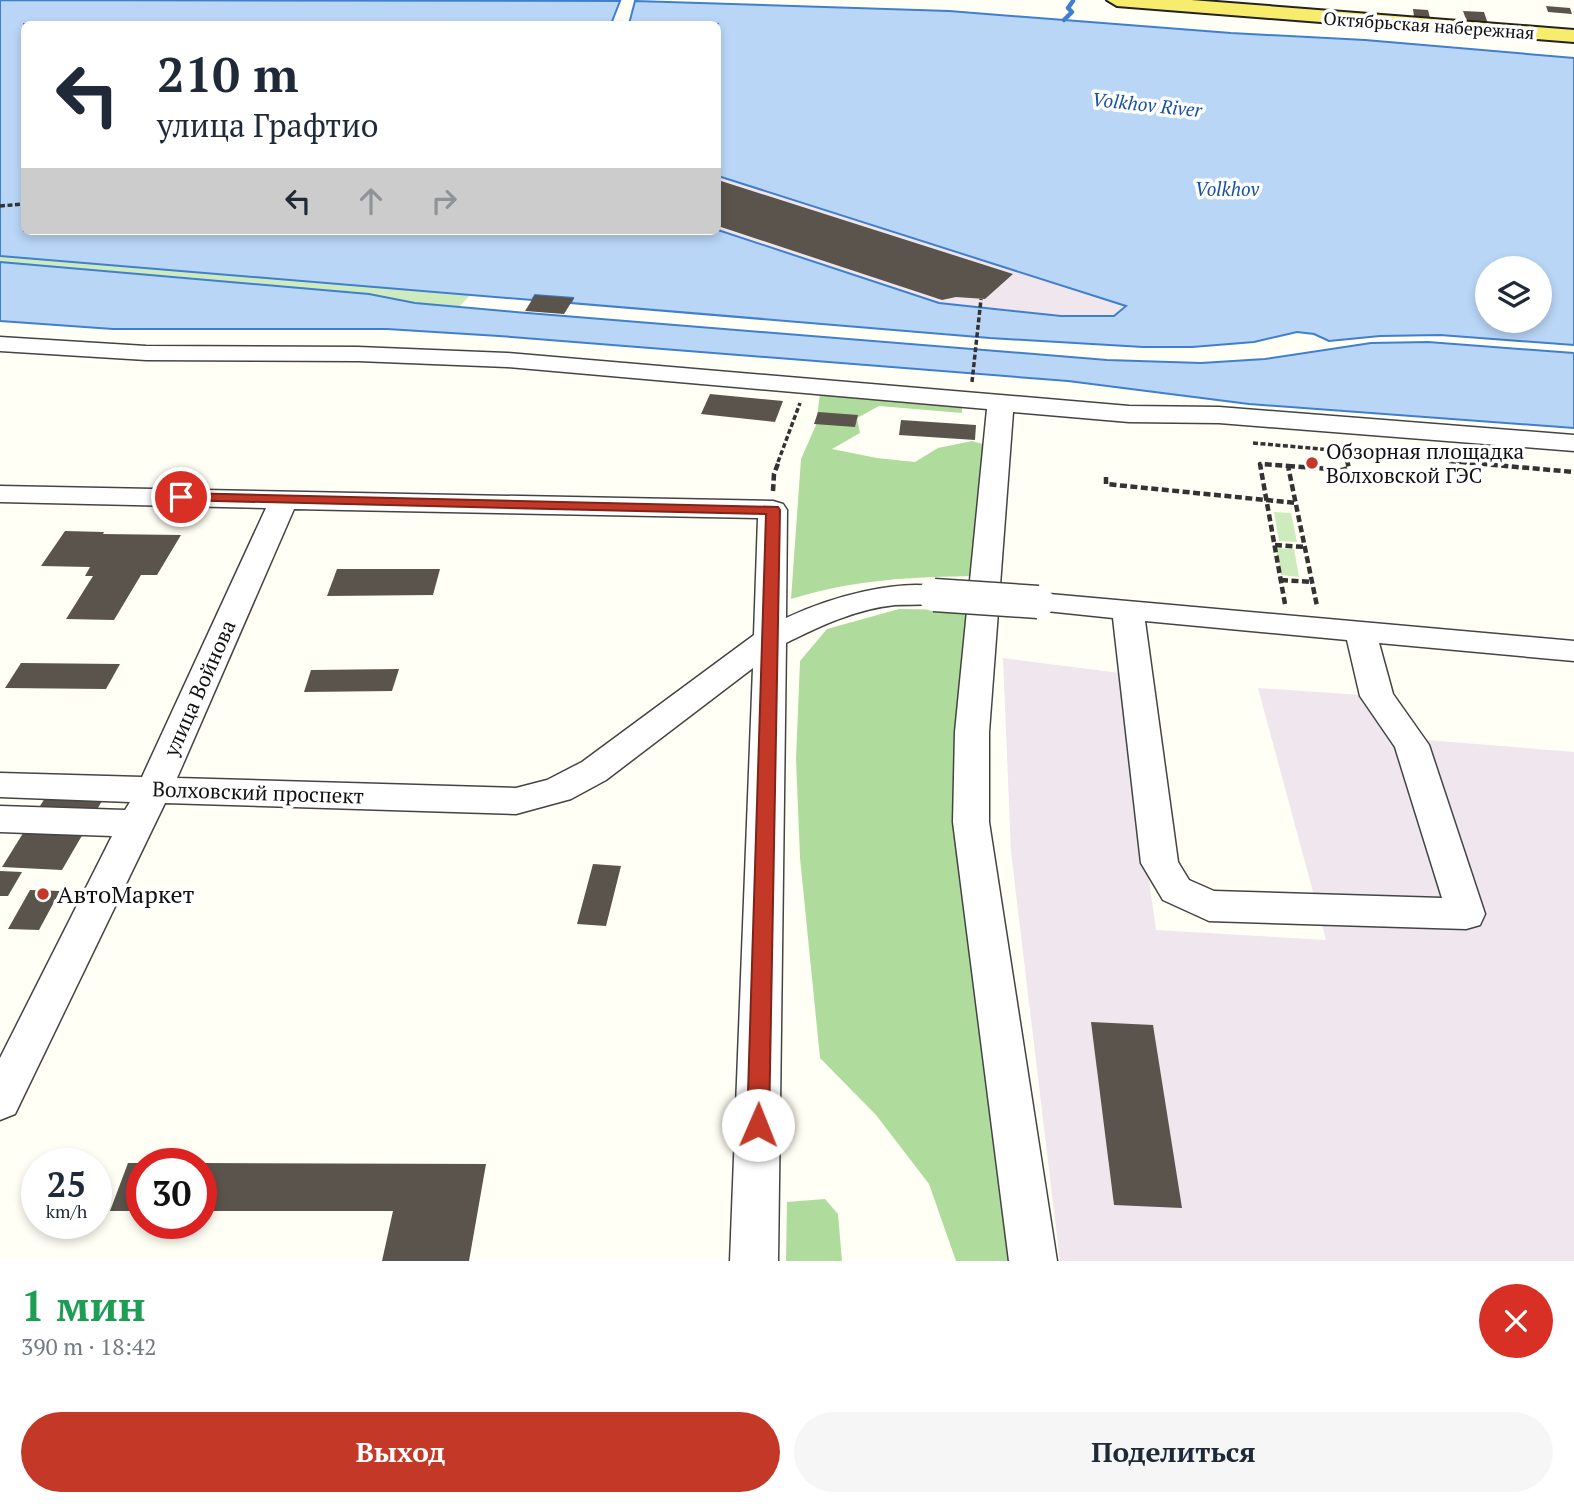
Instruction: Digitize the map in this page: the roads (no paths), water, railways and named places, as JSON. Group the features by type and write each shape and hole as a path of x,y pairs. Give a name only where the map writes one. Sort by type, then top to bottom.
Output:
{"main road":[{"name":"Октябрьская набережная","path":"1117,0 1574,36"}],"street":[{"path":"0,344 146,353 358,354 507,360 1129,414 1246,417 1574,443"},
{"path":"1001,401 976,676 971,822 1033,1261"},
{"path":"0,494 284,499 773,492 754,1261"},
{"name":"улица Войнова","path":"0,1101 154,789 284,499"},
{"name":"Волховский проспект","path":"0,785 516,801 558,790 594,771 771,638 813,617 853,604 894,596 934,595 1038,602 1574,651"},
{"path":"1129,610 1160,863 1176,890 1209,906 1466,914 1412,745 1377,696 1360,631"},
{"path":"0,820 137,824"}],"water":[{"name":"Volkhov","path":"0,0 620,1 612,21 21,21 21,235 721,235 721,231 939,303 1061,316 1114,316 1126,306 721,177 721,21 630,21 635,1 949,11 1231,33 1365,40 1574,58 1574,345 1440,335 1380,336 1329,341 1314,334 1297,332 1254,342 1192,347 1143,347 990,338 571,303 573,298 535,295 532,300 0,256"},
{"path":"0,262 369,294 415,303 515,312 1107,360 1201,363 1265,359 1371,343 1428,342 1574,353 1574,428 1249,404 1068,381 499,336 387,329 113,329 0,321"}],"waterway":[{"path":"1064,20 1072,12 1068,8 1073,1"}],"place":[{"name":"Обзорная площадка Волховской ГЭС","path":"1312,463"},
{"name":"АвтоМаркет","path":"43,894"}],"water label":[{"name":"Volkhov River","path":"1147,104"}]}
